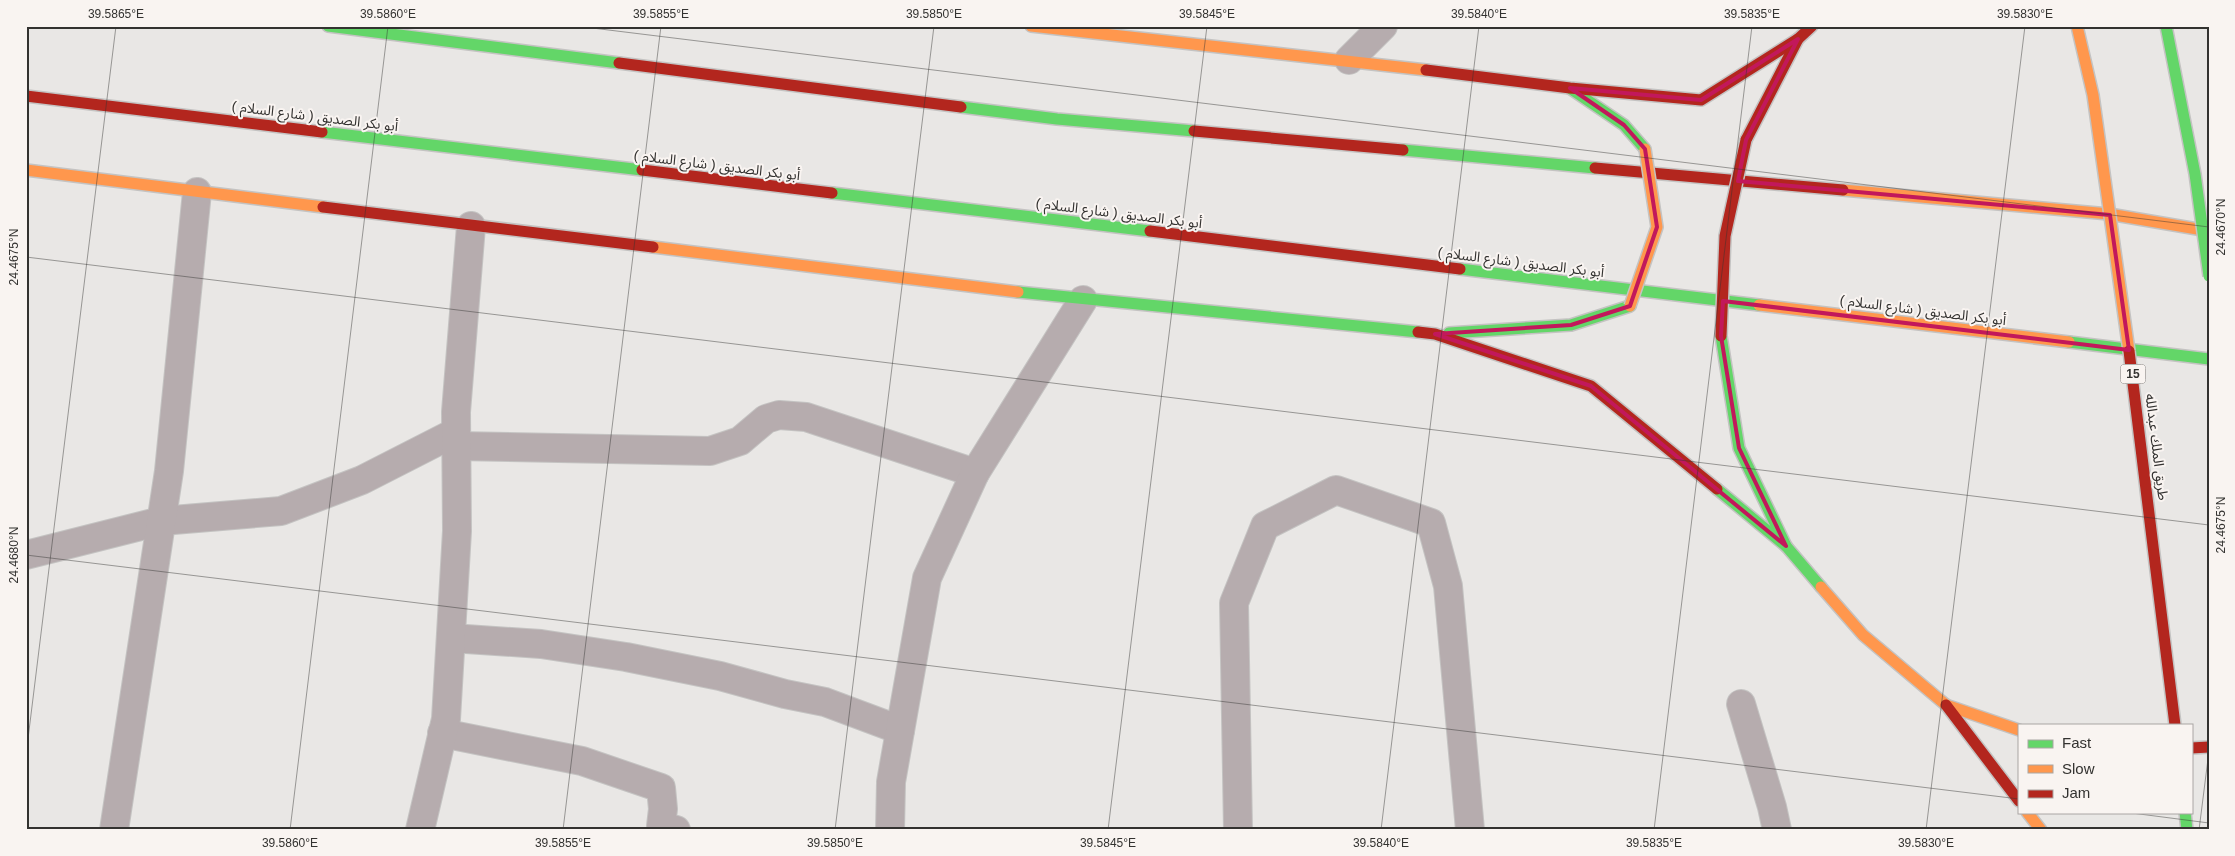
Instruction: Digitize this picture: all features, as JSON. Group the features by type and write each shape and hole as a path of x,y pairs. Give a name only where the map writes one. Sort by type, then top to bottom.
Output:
{"main road":[{"path":"328,26 1057,119 2109,214 2209,230"},
{"path":"1031,26 1349,60 1570,88 1700,100 1798,39 1812,26"},
{"name":"طريق الملك عبدالله","path":"2078,26 2093,95 2140,426 2175,724"},
{"path":"2166,26 2195,174 2209,276"},
{"path":"1786,546 1739,448 1721,336 1725,236 1746,140 1798,39"},
{"path":"26,170 1082,300 1435,334 1571,325 1630,306 1657,227 1646,149 1624,125 1570,88"},
{"name":"( شارع السلام ) أبو بكر الصديق","path":"26,96 2209,359"},
{"path":"1435,334 1591,386 1786,546 1863,635 1946,704 2018,800"},
{"path":"1946,704 2018,730"},
{"path":"2192,748 2209,748"},
{"path":"2029,814 2041,830"},
{"path":"2185,814 2187,830"}],"street":[{"path":"1349,60 1383,26"},
{"path":"114,830 169,472 197,192"},
{"path":"420,830 446,719 457,531 456,412 472,226"},
{"path":"890,830 891,782 927,578 975,473 1082,300"},
{"path":"26,554 161,521 281,512 362,480 456,439 710,451 740,441 766,419 779,415 806,417 975,473"},
{"path":"1238,830 1234,604 1265,526 1336,490 1431,523 1448,586 1470,830"},
{"path":"451,638 541,644 720,676 785,694 825,702 900,730"},
{"path":"1741,704 1772,807 1776,830"},
{"path":"442,733 582,761 661,788 663,809 661,826 676,830"}],"highlighted area":[{"path":"1798,39 1746,140 1738,181 2110,215 2129,350 1723,301 1721,336 1739,448 1786,546 1591,386 1435,334 1571,325 1630,306 1657,227 1645,149 1624,125 1570,88 1701,100"}],"traffic: fast":[{"path":"328,26 619,63"},
{"path":"2166,26 2195,174 2209,276"},
{"path":"1571,89 1624,125 1645,149"},
{"path":"961,107 1057,119 1194,131"},
{"path":"322,132 642,170"},
{"path":"1403,150 1595,168"},
{"path":"832,193 1150,231"},
{"path":"1460,269 1759,305"},
{"path":"1018,292 1418,332"},
{"path":"1449,333 1571,325 1630,306"},
{"path":"1721,336 1739,448 1786,546 1821,587"},
{"path":"2069,342 2209,359"},
{"path":"1717,489 1786,546"},
{"path":"2185,814 2187,830"}],"traffic: slow":[{"path":"1031,26 1426,70"},
{"path":"2077,26 2093,95 2129,351"},
{"path":"1630,306 1657,227 1645,149"},
{"path":"26,170 323,207"},
{"path":"1843,190 2109,214 2209,231"},
{"path":"653,247 1018,292"},
{"path":"1759,305 2069,342"},
{"path":"1821,587 1863,635 1946,705 2018,730"},
{"path":"2029,814 2041,830"}],"traffic: jam":[{"path":"1746,140 1798,39 1812,26"},
{"path":"1426,70 1570,88 1701,100 1798,39"},
{"path":"619,63 961,107"},
{"path":"26,96 322,132"},
{"path":"1194,131 1403,150"},
{"path":"1721,336 1725,236 1746,140"},
{"path":"1595,168 1843,190"},
{"path":"642,170 832,193"},
{"path":"323,207 653,247"},
{"path":"1150,231 1460,269"},
{"path":"1418,332 1435,334 1591,386 1717,489"},
{"path":"2129,351 2175,724"},
{"path":"1946,705 2018,800"},
{"path":"2192,748 2209,747"}]}
